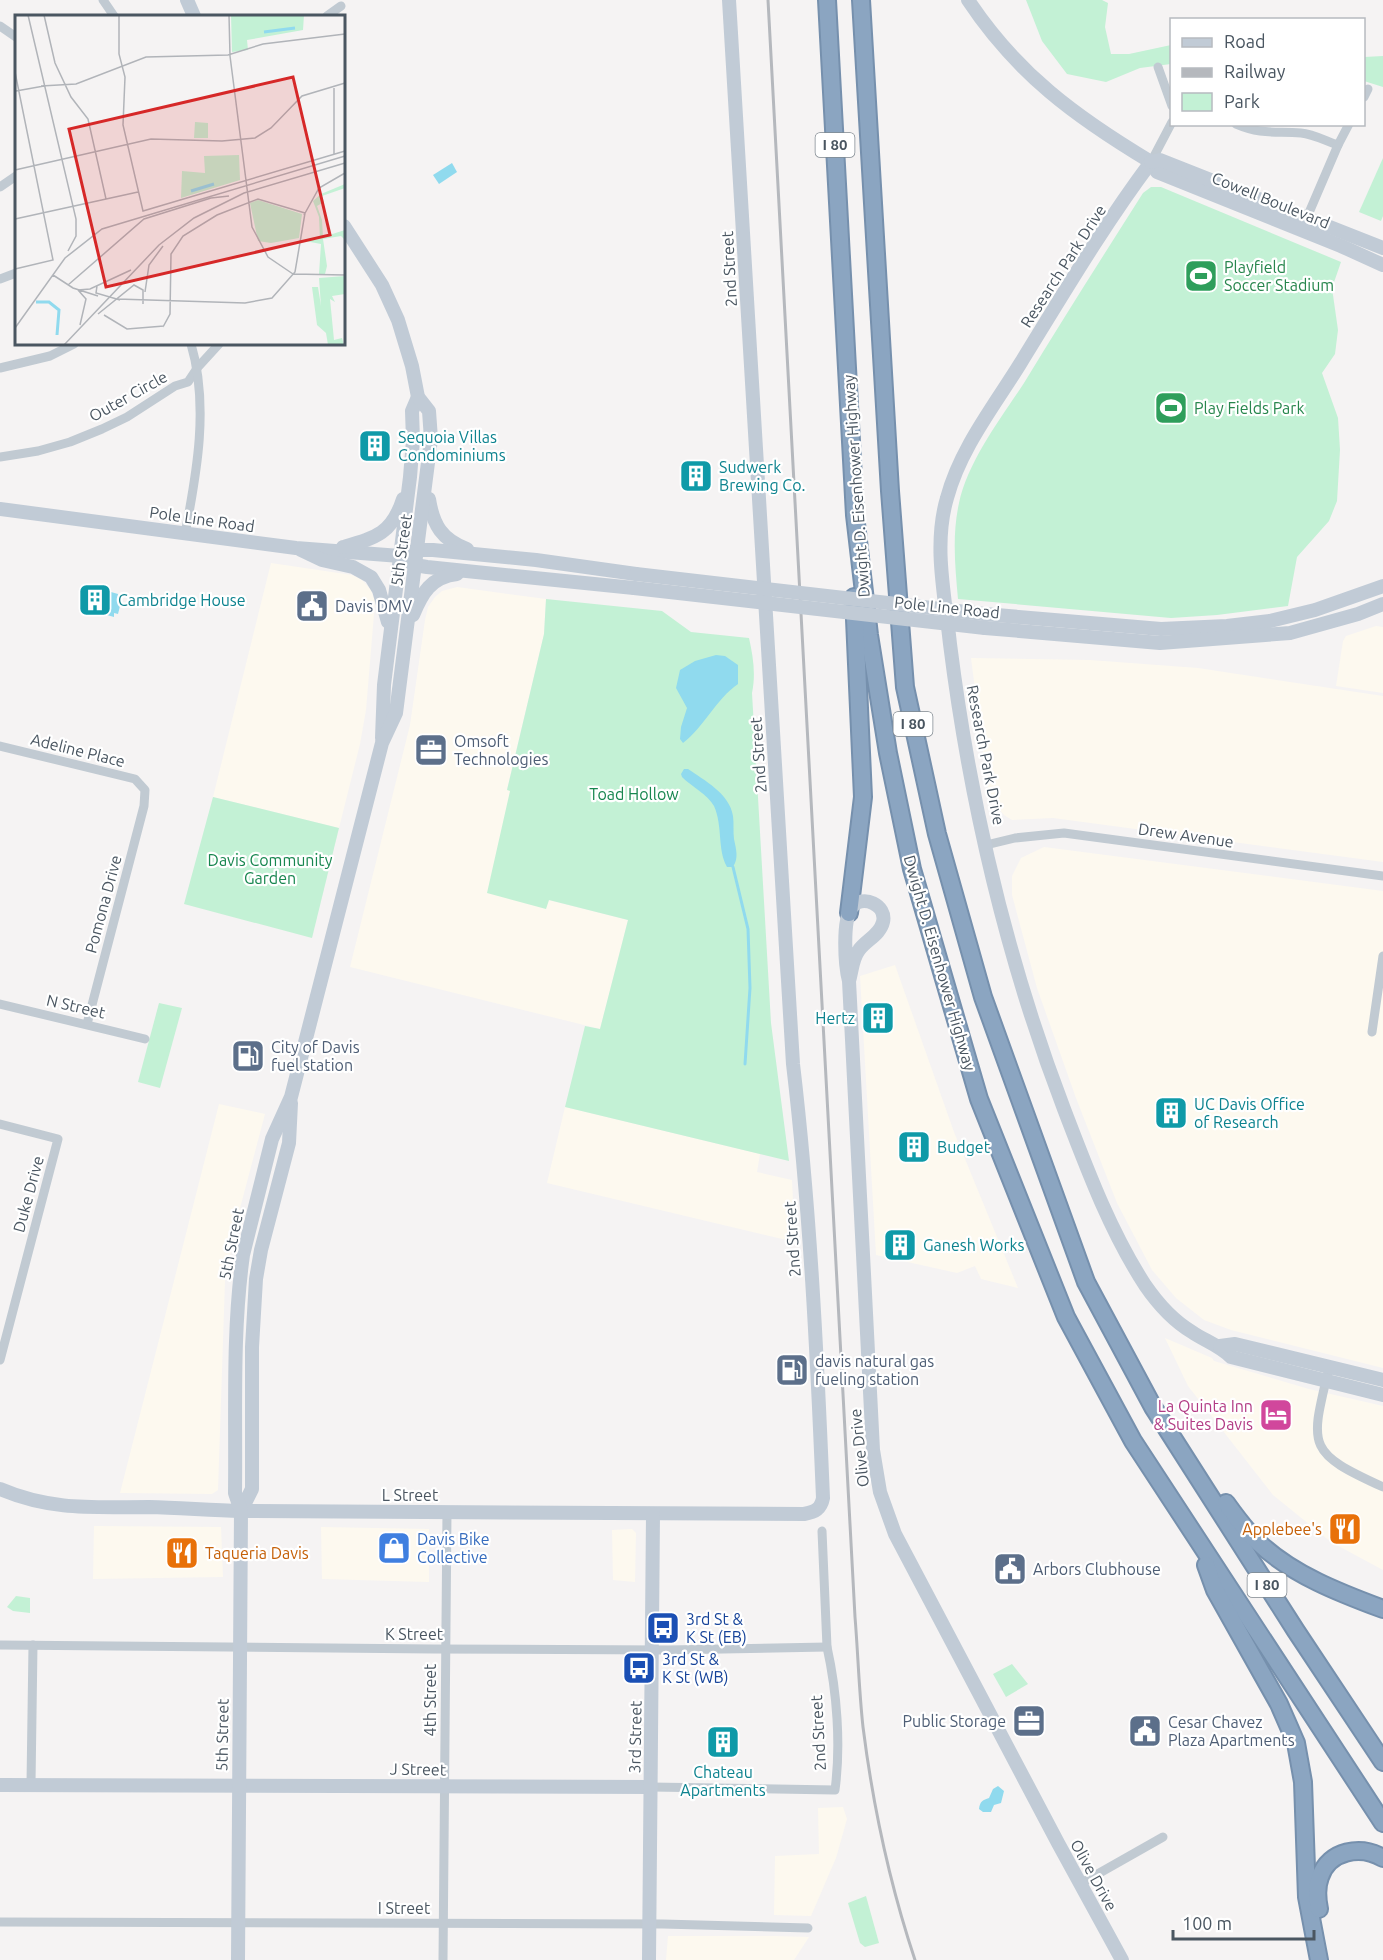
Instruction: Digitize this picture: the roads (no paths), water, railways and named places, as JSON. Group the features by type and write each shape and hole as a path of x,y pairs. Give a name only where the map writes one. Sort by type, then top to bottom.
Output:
{"highway":[{"name":"Dwight D. Eisenhower Highway","path":"827,0 855,515 869,635 888,753 912,869 979,1099 1066,1317 1133,1441 1383,1822"},
{"name":"Dwight D. Eisenhower Highway","path":"861,0 890,491 905,687 937,834 982,997 1086,1282 1153,1407 1383,1762"},
{"path":"849,913 863,797 853,587 855,515"},
{"path":"1153,1407 1244,1527 1260,1544 1306,1576 1345,1595 1383,1609"},
{"path":"1196,1539 1215,1590 1279,1704 1296,1743 1304,1782 1307,1897 1319,1960"},
{"path":"1330,1960 1322,1927 1317,1890 1325,1866 1341,1854 1351,1851 1363,1851 1383,1858"}],"street":[{"path":"103,0 113,15"},
{"path":"187,0 194,15"},
{"name":"2nd Street","path":"729,0 792,1041 803,1154 818,1379 823,1498 821,1507"},
{"name":"Cowell Boulevard","path":"968,0 1010,55 1037,82 1092,126 1151,162 1157,172 1383,248"},
{"path":"328,15 341,6"},
{"path":"0,26 15,36"},
{"path":"1158,67 1170,100"},
{"path":"1151,162 1170,126"},
{"path":"1305,223 1348,126"},
{"path":"1254,128 1304,133 1338,145"},
{"name":"Research Park Drive","path":"1151,162 1069,285 995,403 962,459 946,499 941,528 940,559 955,681 971,778 1010,945 1043,1053 1084,1162 1110,1220 1131,1261 1162,1308 1175,1321 1220,1346 1231,1357 1327,1374 1383,1380"},
{"path":"0,187 15,177"},
{"name":"Cowell Boulevard","path":"1305,223 1383,265"},
{"name":"5th Street","path":"237,1960 241,1511 252,1489 252,1347 256,1279 261,1250 289,1143 291,1097 382,743 396,713 431,440 429,411 418,396 406,341 396,314 382,285 345,228"},
{"path":"0,279 15,273"},
{"path":"0,368 50,356 72,345"},
{"path":"185,534 200,429 198,367 191,345"},
{"name":"Outer Circle","path":"0,457 38,451 102,429 152,402 175,386 188,381 218,345"},
{"name":"5th Street","path":"382,743 384,685 410,477 413,440 412,411 418,396"},
{"path":"333,550 372,538 389,527 400,507 410,477"},
{"path":"427,482 431,514 440,534 450,542 480,554"},
{"name":"Pole Line Road","path":"0,510 297,548 400,556 417,550 560,563 1160,643 1290,633 1358,614 1383,604"},
{"path":"297,548 322,560 353,567 371,577 385,604 391,634"},
{"name":"Pole Line Road","path":"400,556 415,565 634,588 984,621 1161,629 1227,626 1270,621 1315,610 1383,585"},
{"path":"498,574 507,568 516,567 556,571 560,563"},
{"path":"407,628 419,601 430,584 452,575 479,572"},
{"name":"Adeline Place","path":"0,746 135,778 145,790"},
{"name":"Pomona Drive","path":"87,1024 144,806 145,790"},
{"name":"Drew Avenue","path":"986,845 1015,838 1064,833 1383,876"},
{"name":"Olive Drive","path":"849,981 853,961 858,951 880,929 884,918 880,908 868,902 855,904 849,913 845,968 849,981 873,1450 880,1492 895,1534 1122,1960"},
{"path":"1372,1032 1383,956"},
{"name":"N Street","path":"0,1004 145,1039"},
{"name":"Duke Drive","path":"0,1124 58,1139 0,1360"},
{"path":"1327,1374 1316,1424 1320,1446 1325,1455 1335,1463 1383,1487"},
{"name":"Research Park Drive","path":"1327,1374 1383,1395"},
{"name":"L Street","path":"0,1489 15,1496 68,1508 804,1514 821,1507"},
{"name":"4th Street","path":"443,1960 447,1512"},
{"name":"3rd Street","path":"649,1960 653,1514"},
{"name":"2nd Street","path":"822,1531 827,1647 831,1664 838,1759 835,1790"},
{"name":"K Street","path":"0,1645 445,1649 827,1647"},
{"path":"31,1784 33,1645"},
{"name":"J Street","path":"0,1785 651,1787 835,1790"},
{"path":"1080,1884 1163,1837"},
{"name":"I Street","path":"0,1922 650,1924 808,1928"}],"water":[{"path":"452,163 457,172 439,184 433,175"},
{"path":"111,592 118,594 117,601 121,602 118,614 114,613 114,617 107,615"},
{"path":"716,655 725,656 738,665 738,684 723,697 698,729 683,743 680,739 681,727 687,708 676,688 680,670 695,661"},
{"path":"684,769 688,769 715,788 731,808 736,853 733,867 727,867 724,860 714,806 708,798 682,777"},
{"path":"998,1786 1004,1791 1001,1803 994,1805 991,1812 983,1812 979,1809 981,1803 989,1798 993,1789"}],"waterway":[{"path":"733,867 748,929 750,988 745,1064"}],"railway":[{"path":"768,0 860,1700 867,1757 883,1845 915,1960"}],"place":[{"name":"Playfield Soccer Stadium","path":"1201,276"},
{"name":"Play Fields Park","path":"1171,408"},
{"name":"Sequoia Villas Condominiums","path":"375,446"},
{"name":"Sudwerk Brewing Co.","path":"696,476"},
{"name":"Cambridge House","path":"95,600"},
{"name":"Davis DMV","path":"312,606"},
{"name":"Omsoft Technologies","path":"431,750"},
{"name":"Hertz","path":"878,1018"},
{"name":"City of Davis fuel station","path":"248,1056"},
{"name":"UC Davis Office of Research","path":"1171,1113"},
{"name":"Budget","path":"914,1147"},
{"name":"Ganesh Works","path":"900,1245"},
{"name":"davis natural gas fueling station","path":"792,1370"},
{"name":"La Quinta Inn & Suites Davis","path":"1276,1415"},
{"name":"Applebee's","path":"1345,1529"},
{"name":"Davis Bike Collective","path":"394,1548"},
{"name":"Taqueria Davis","path":"182,1553"},
{"name":"Arbors Clubhouse","path":"1010,1569"},
{"name":"3rd St & K St (EB)","path":"663,1628"},
{"name":"3rd St & K St (WB)","path":"639,1668"},
{"name":"Public Storage","path":"1029,1721"},
{"name":"Cesar Chavez Plaza Apartments","path":"1145,1731"},
{"name":"Chateau Apartments","path":"723,1742"}],"park label":[{"name":"Toad Hollow","path":"634,794"},
{"name":"Davis Community Garden","path":"270,869"}]}
